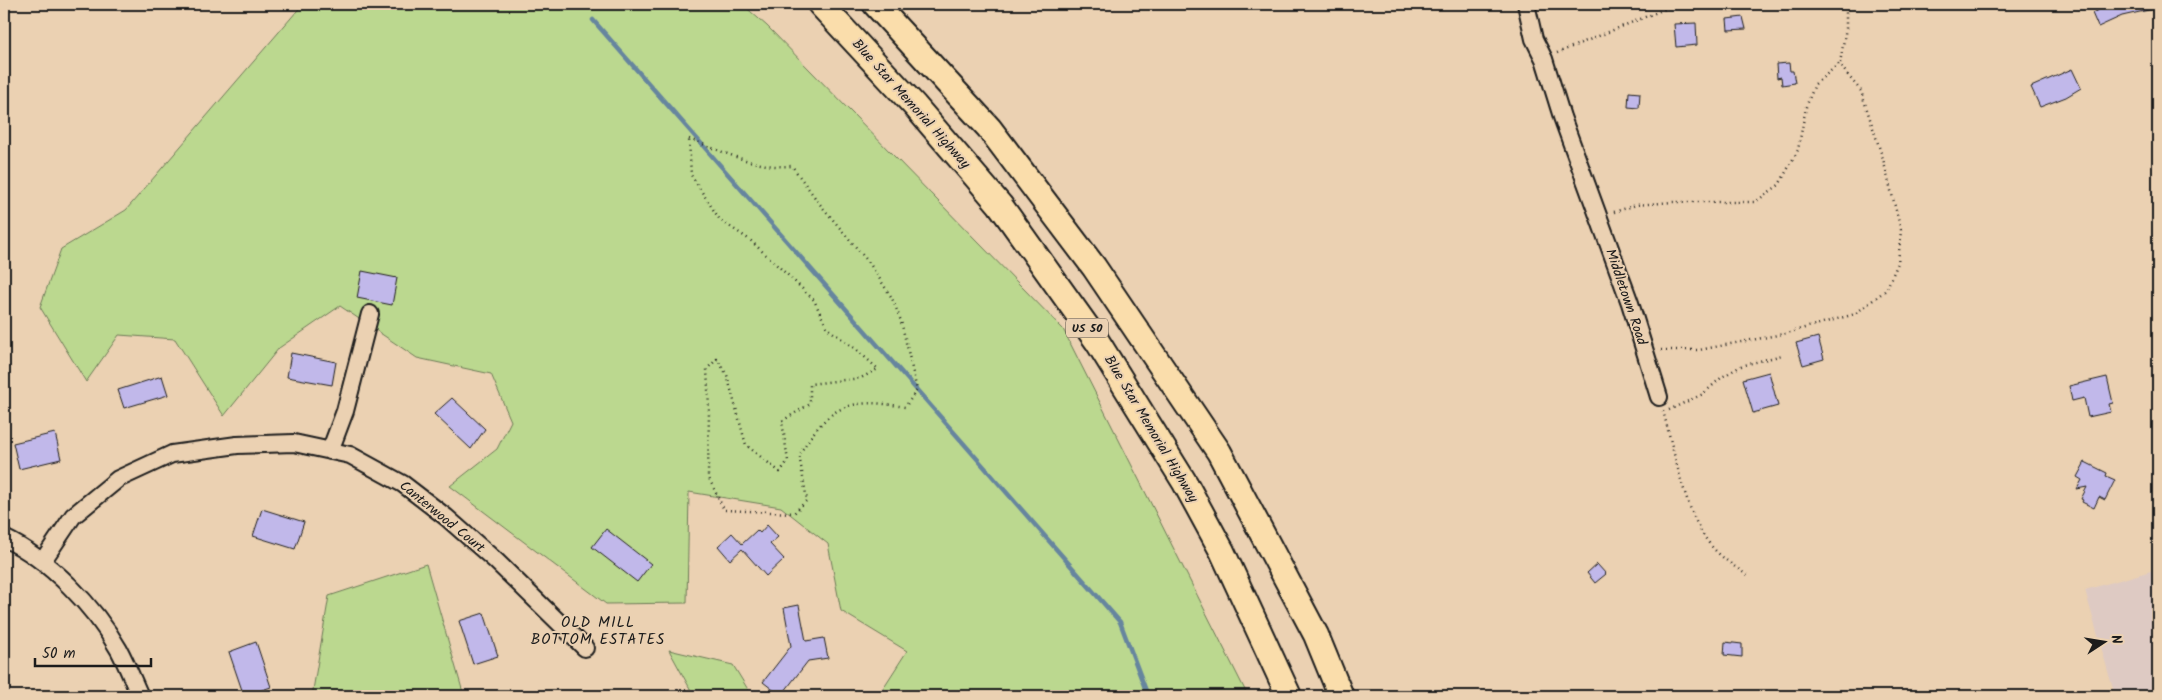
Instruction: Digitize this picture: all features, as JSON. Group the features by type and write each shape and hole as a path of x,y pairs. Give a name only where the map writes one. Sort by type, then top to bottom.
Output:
{"highway":[{"name":"Blue Star Memorial Highway","path":"820,4 915,106 1000,205 1097,340 1185,483 1222,551 1289,696"},
{"name":"US 50","path":"875,4 989,128 1094,267 1220,452 1316,635 1341,696"}],"street":[{"name":"Middletown Road","path":"1526,4 1534,39 1544,59 1562,118 1630,303 1661,404"},
{"path":"330,451 345,411 370,314"},
{"name":"Canterwood Court","path":"42,562 74,516 118,479 172,454 237,445 294,443 350,455 403,484 446,517 496,562 585,648"},
{"path":"4,538 42,562 87,605 119,650 140,696"}],"path":[{"path":"1544,59 1677,4"},
{"path":"1639,336 1650,346 1659,350 1699,350 1783,334 1855,314 1886,290 1898,263 1901,230 1893,192 1861,91 1846,74 1840,63 1846,28 1846,4"},
{"path":"1598,217 1645,204 1672,202 1755,202 1779,185 1798,150 1806,107 1815,84 1840,63"},
{"path":"689,139 722,150 746,162 778,167 792,166 819,203 870,264 892,298 901,321 918,390 905,407 879,402 855,403 834,411 799,455 807,500 794,513 724,510 708,476 710,409 707,369 717,359 727,375 746,445 780,472 788,461 782,422 810,404 810,384 861,378 878,369 857,350 827,328 814,300 792,279 750,240 720,220 691,176 689,139"},
{"path":"1747,575 1723,558 1705,538 1689,504 1661,404 1679,406 1703,394 1722,377 1741,366 1782,356"}],"shaded area":[{"path":"2158,569 2158,696 2115,696 2085,590"}],"green space":[{"path":"303,4 742,4 767,26 1063,329 1248,696 878,696 907,651 841,611 828,544 781,507 689,492 687,603 606,604 450,486 497,449 511,421 491,374 417,358 340,306 279,348 224,416 175,339 119,335 86,382 40,307 61,249 126,210"},
{"path":"426,564 464,696 312,696 329,596"},
{"path":"669,650 733,665 752,696 694,696"}],"building":[{"path":"2098,4 2152,4 2153,9 2122,16 2098,27 2092,13 2100,9"},
{"path":"1743,17 1746,29 1728,30 1727,19"},
{"path":"1696,23 1697,45 1676,47 1674,24"},
{"path":"1789,63 1790,71 1793,71 1795,83 1782,85 1781,77 1777,78 1776,64"},
{"path":"2072,69 2081,88 2066,97 2040,107 2031,87"},
{"path":"1629,92 1640,93 1639,108 1628,107"},
{"path":"362,271 397,278 392,305 357,298"},
{"path":"1818,337 1824,359 1803,365 1796,343"},
{"path":"291,353 336,362 332,385 287,377"},
{"path":"1769,372 1778,406 1753,413 1743,379"},
{"path":"162,376 168,395 124,408 118,390"},
{"path":"2107,377 2113,403 2109,404 2111,412 2088,417 2084,398 2072,401 2069,386"},
{"path":"452,398 485,429 471,449 434,414"},
{"path":"55,433 61,459 19,469 13,443"},
{"path":"2085,462 2107,473 2106,476 2115,480 2105,500 2099,497 2094,508 2082,502 2083,500 2081,499 2087,487 2077,489 2082,480 2077,477"},
{"path":"262,509 304,522 295,549 253,536"},
{"path":"767,525 778,537 770,544 784,559 766,576 742,549 730,560 718,546 732,533 742,544 757,530 760,533"},
{"path":"606,529 651,564 637,582 592,547"},
{"path":"1597,564 1606,574 1595,583 1587,573"},
{"path":"799,605 806,641 824,638 828,658 808,661 781,696 763,682 791,646 784,608"},
{"path":"484,613 498,656 473,664 459,621"},
{"path":"256,642 271,687 244,696 229,652"},
{"path":"1725,642 1742,644 1742,657 1724,655"}],"waterway":[{"path":"593,20 1120,622 1148,696"}],"district":[{"name":"OLD MILL BOTTOM ESTATES","path":"598,632"}]}
